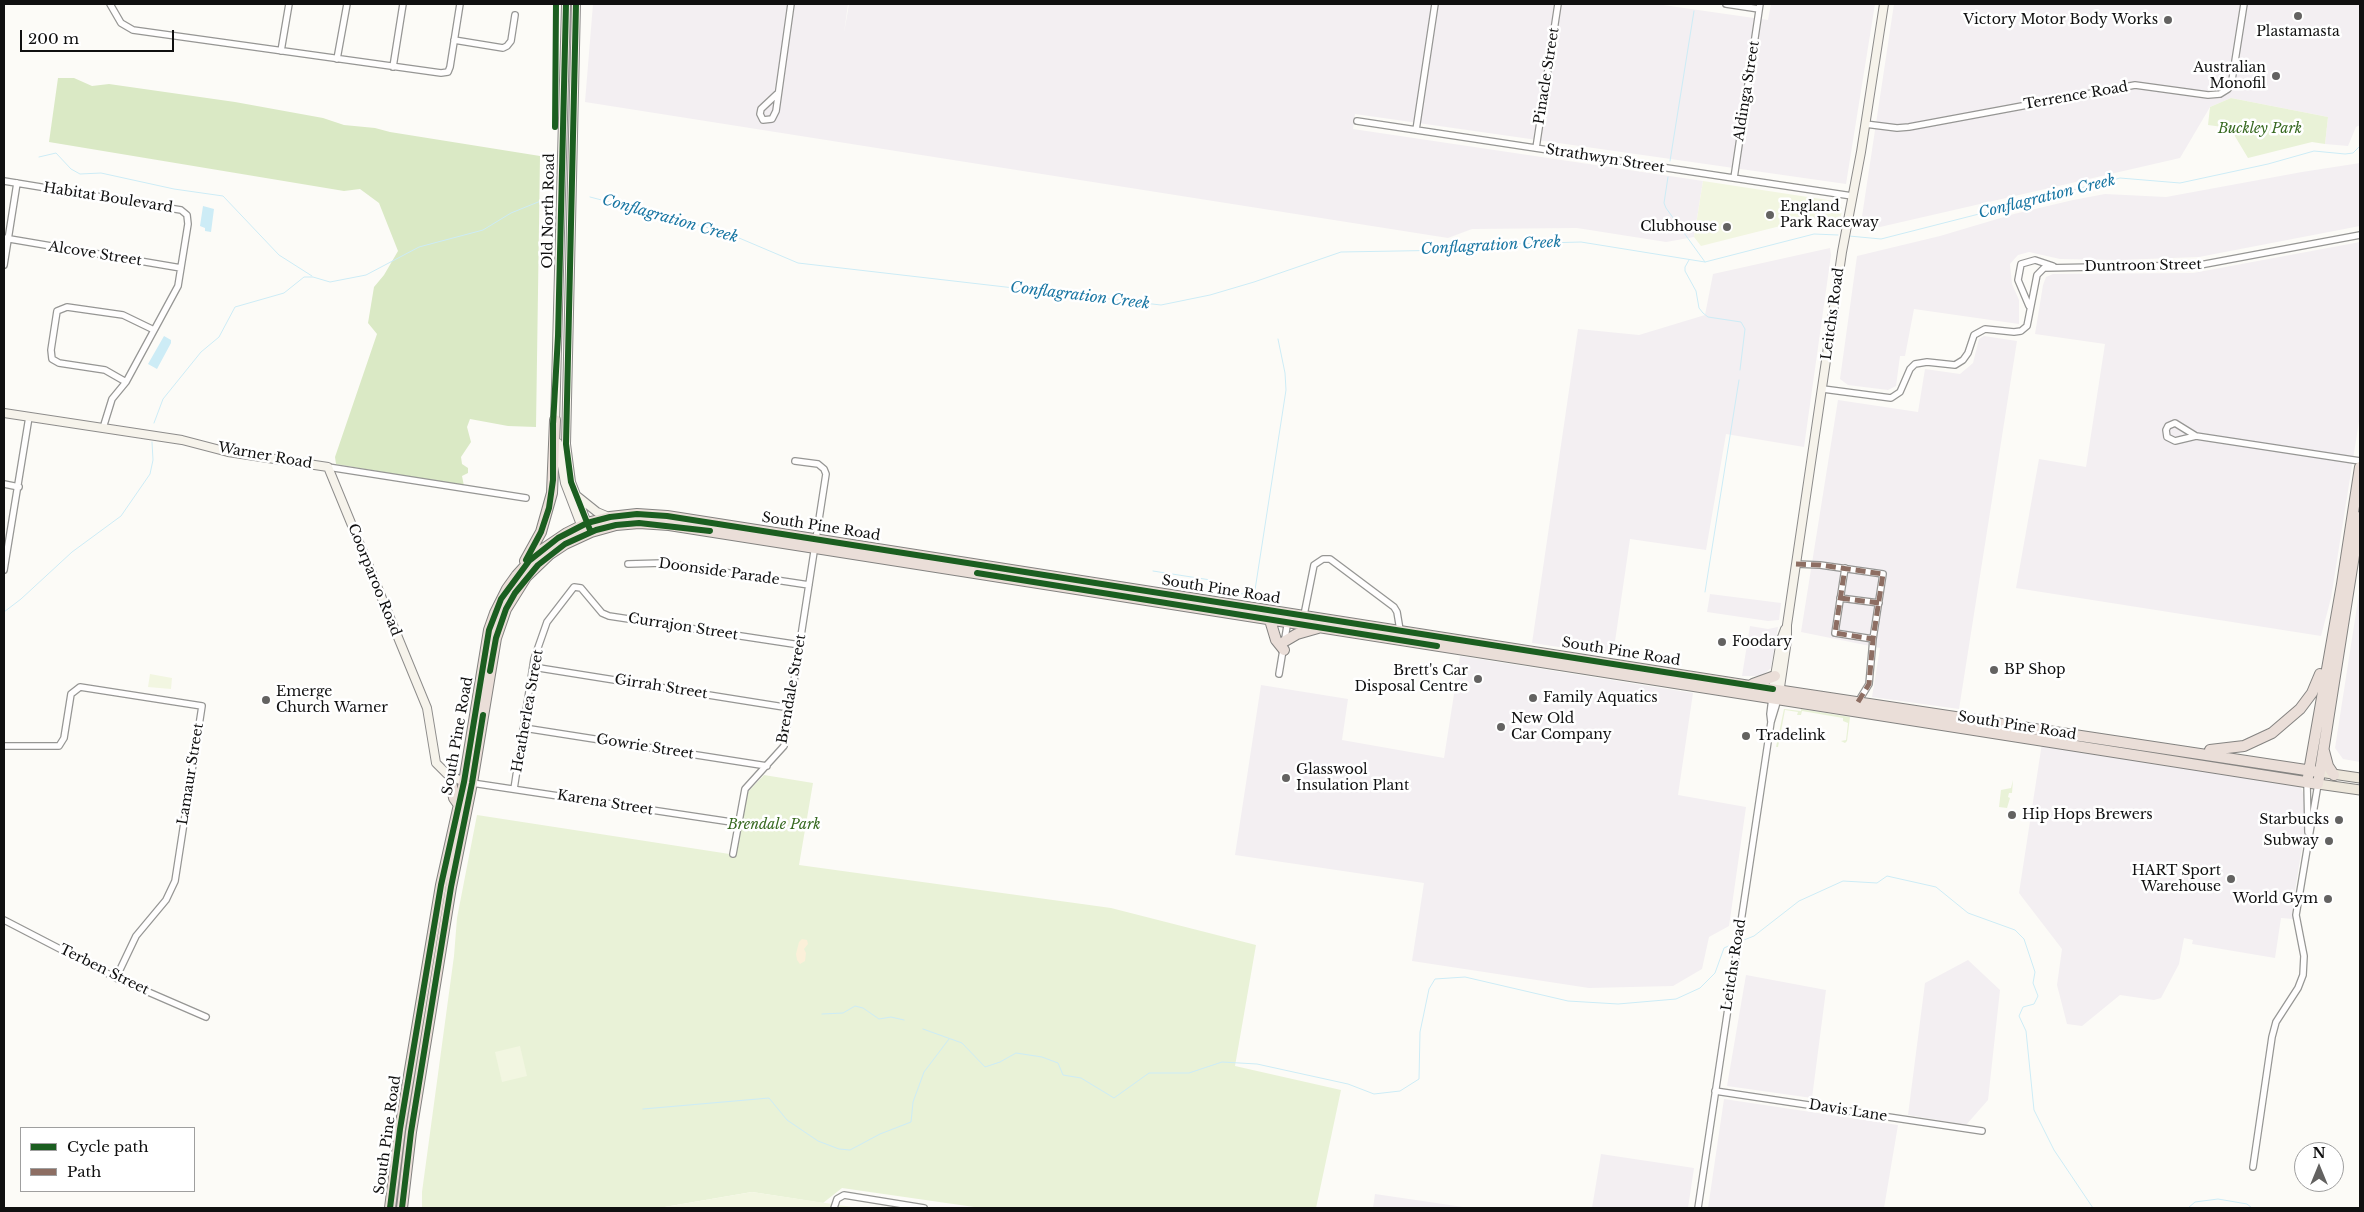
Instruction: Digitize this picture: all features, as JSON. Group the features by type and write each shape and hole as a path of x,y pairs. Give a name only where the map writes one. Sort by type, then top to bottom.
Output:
{"highway":[{"path":"517,575 541,532 549,508 554,480 553,424 555,420"},
{"path":"2318,784 2356,534 2360,467"},
{"name":"South Pine Road","path":"402,1208 411,1132 468,782 487,639 501,599 517,575 536,554 550,543 610,517 637,514 668,516 1270,620 1304,615 1400,630 1529,655"},
{"path":"2307,782 2328,659 2360,518"},
{"name":"South Pine Road","path":"390,1208 401,1120 441,885 459,806 468,782 496,638 506,610 526,577 538,565 586,529 655,523 816,543 1289,618 1319,627 1529,655 2318,784"},
{"path":"1270,620 1276,640 1285,646 1297,634 1319,627"},
{"path":"2198,753 2206,750 2244,746 2278,730 2308,699 2321,667 2328,659"},
{"name":"South Pine Road","path":"1628,671 1750,686 1776,694 1858,702 2320,772"},
{"path":"1750,686 1775,676"},
{"path":"2323,748 2328,766 2334,774"},
{"path":"451,781 454,798 459,806"}],"main road":[{"path":"2320,772 2360,778"},
{"path":"2318,784 2360,790"}],"street":[{"path":"110,4 121,23 133,30 436,73 448,72 460,4"},
{"path":"281,51 289,4"},
{"path":"337,59 347,4"},
{"path":"393,67 403,4"},
{"name":"Old North Road","path":"566,4 555,420 564,475 586,529"},
{"name":"Old North Road","path":"576,4 566,444 571,482 586,529"},
{"path":"777,94 760,112 763,120 770,120 774,116 791,4"},
{"path":"1416,130 1435,4"},
{"name":"Pinacle Street","path":"1536,148 1558,4"},
{"path":"1726,4 1760,6"},
{"name":"Leitchs Road","path":"1698,1208 1776,694 1787,640 1787,625 1842,252 1884,4"},
{"name":"Terrence Road","path":"1865,124 1903,128 2135,85 2208,96 2220,94 2228,89 2232,80 2244,4"},
{"name":"Aldinga Street","path":"1734,178 1760,6"},
{"path":"454,40 503,48 511,41 515,15"},
{"name":"Strathwyn Street","path":"1357,121 1852,196"},
{"name":"Habitat Boulevard","path":"4,181 181,210 189,219 178,286 126,382 112,400 103,428"},
{"path":"4,265 6,239 17,183"},
{"name":"Duntroon Street","path":"2034,283 2037,275 2044,268 2200,265 2360,235"},
{"name":"Alcove Street","path":"6,239 181,268"},
{"path":"2029,310 2027,299 2018,280 2021,264 2035,260 2056,267"},
{"path":"1823,388 1891,398 1900,392 1910,369 1915,364 1927,362 1955,364 1963,360 1974,336 1979,331 1985,329 2021,331 2027,326 2034,283 2025,285 2018,280"},
{"path":"559,299 569,300"},
{"path":"126,382 105,370 59,363 52,359 51,350 57,311 67,307 123,315 154,330"},
{"name":"Warner Road","path":"4,413 182,440 228,452 526,498"},
{"path":"4,570 6,542 18,487 29,417"},
{"path":"2196,436 2176,423 2168,426 2166,430 2168,437 2176,441 2196,436 2360,461"},
{"name":"Brendale Street","path":"733,854 745,789 784,746 800,645 826,471 818,464 795,461"},
{"name":"Coorparoo Road","path":"328,467 427,708 436,763 447,774 468,782"},
{"path":"4,484 18,487"},
{"path":"576,494 597,512 610,517"},
{"path":"1304,615 1314,565 1323,559 1330,559 1394,607 1397,612 1400,630"},
{"name":"Doonside Parade","path":"628,564 663,563 809,585"},
{"path":"1796,564 1820,565 1883,574 1869,684 1858,702"},
{"path":"1845,568 1835,633 1874,639"},
{"name":"Currajon Street","path":"577,587 581,588 598,608 609,616 800,645"},
{"name":"Heatherlea Street","path":"514,789 533,667 547,622 569,590 577,587"},
{"path":"1840,598 1879,603"},
{"path":"1279,674 1289,618"},
{"name":"Leitchs Road","path":"1776,694 1775,676 1781,640 1787,625"},
{"name":"Girrah Street","path":"533,667 790,708"},
{"name":"Lamaur Street","path":"4,746 59,746 64,738 71,694 80,687 202,706 175,881 166,900 136,936 116,978"},
{"name":"Coorparoo Road","path":"420,693 431,763 438,774 451,781"},
{"name":"Gowrie Street","path":"524,728 767,766"},
{"path":"451,781 468,782"},
{"name":"Karena Street","path":"468,782 738,823"},
{"path":"2307,782 2306,811 2309,834"},
{"path":"2253,1167 2272,1037 2276,1022 2298,988 2303,975 2304,956 2296,915 2318,784"},
{"name":"Terben Street","path":"4,920 116,978 206,1017"},
{"name":"Davis Lane","path":"1715,1091 1982,1131"},
{"path":"834,1208 837,1199 844,1195 924,1208"}],"shaded area":[{"path":"593,4 848,4 844,33 849,4 1656,4 1768,20 1771,4 1875,4 1846,184 1355,114 1353,129 1703,181 1694,237 1666,242 1577,228 1472,229 1448,238 585,102"},
{"path":"1894,4 2360,4 2360,125 2356,127 2348,146 2325,144 2328,117 2231,98 2210,107 2180,158 1880,227 1861,223"},
{"path":"2360,163 2360,226 2199,257 2120,260 2060,259 2029,252 2018,255 2010,264 2012,284 2019,300 2019,324 1914,309 1905,356 1900,356 1896,386 1888,390 1848,385 1840,379 1857,256 1940,236 2014,214 2105,194 2166,197"},
{"path":"2360,242 2360,415 2331,598 2321,636 2016,588 2039,459 2086,467 2105,344 2035,334 2046,277 2053,274 2193,273"},
{"path":"1830,248 1831,255 1804,447 1726,434 1706,550 1630,539 1613,655 1532,643 1578,329 1639,335 1705,315 1713,274"},
{"path":"1984,336 2017,341 1959,709 1872,697 1880,648 1801,632 1838,400 1918,412 1925,369 1960,374 1973,363 1979,339"},
{"path":"2360,587 2360,762 2343,759 2335,748"},
{"path":"1710,594 1781,603 1779,620 1768,621 1707,612"},
{"path":"1750,626 1768,629 1778,627 1771,668 1762,676 1742,676"},
{"path":"1460,656 1693,693 1678,795 1746,807 1729,926 1709,937 1702,969 1673,986 1589,988 1412,961 1424,883 1235,855 1261,685 1348,699 1342,740 1444,758"},
{"path":"2042,743 2297,785 2301,788 2304,795 2304,835 2293,903 2293,919 2281,918 2275,958 2192,944 2193,940 2184,938 2179,964 2161,998 2154,1000 2120,995 2082,1026 2067,1024 2057,985 2062,949 2019,893"},
{"path":"1968,960 2000,990 1988,1100 1966,1125 1908,1115 1925,983"},
{"path":"1746,975 1826,990 1812,1098 1727,1086"},
{"path":"1724,1099 1898,1125 1884,1208 1708,1208"},
{"path":"1601,1154 1694,1168 1688,1208 1592,1208"},
{"path":"1375,1194 1470,1208 1373,1208"}],"green space":[{"path":"58,78 74,78 92,86 109,84 235,102 323,118 344,125 375,128 540,156 536,427 508,426 470,419 467,427 471,442 461,457 462,464 468,468 468,473 462,476 464,486 336,464 335,457 377,334 368,323 374,287 384,275 398,251 379,203 360,189 344,191 49,142"},
{"name":"Buckley Park","path":"2231,98 2328,117 2325,144 2312,142 2248,158 2230,128 2208,125 2210,107"},
{"name":"England Park Raceway","path":"1703,181 1834,201 1840,204 1842,209 1840,223 1812,218 1701,246 1694,237"},
{"path":"150,674 172,678 171,689 148,687"},
{"path":"1784,709 1801,711 1801,709 1850,717 1847,741 1845,743 1841,741 1846,740 1848,723 1843,721 1843,718 1802,711 1801,715 1797,715 1798,712 1785,710 1778,747 1776,747"},
{"name":"Brendale Park","path":"764,775 813,783 799,865 1111,908 1256,945 1235,1066 1341,1090 1316,1208 981,1208 842,1188 823,1203 752,1192 659,1208 422,1208 422,1192 454,956 457,918 477,815 736,855 746,794"},
{"path":"2013,780 2012,793 2009,793 2008,797 2010,798 2007,808 1999,807 2001,790 2011,788"},
{"path":"520,1046 527,1076 502,1082 495,1052"},
{"path":"752,1192 859,1208 659,1208"}],"sand":[{"path":"802,939 807,940 808,944 804,949 806,953 805,961 800,964 796,954 799,942"}],"water":[{"path":"203,206 214,209 211,232 205,231 205,228 200,226"},
{"path":"164,336 171,340 171,343 157,369 148,364"}],"waterway":[{"path":"1670,161 1694,11"},
{"name":"Conflagration Creek","path":"1849,236 1881,239 2120,178 2180,183 2268,164 2314,151 2353,153 2360,146"},
{"path":"39,157 56,153 71,169 80,174 101,173 174,189 223,196 279,255 312,276"},
{"path":"1668,177 1664,203 1666,208 1705,262"},
{"name":"Conflagration Creek","path":"590,197 725,232 798,263 1161,305 1210,295 1341,252 1455,250 1473,245 1581,242 1705,262 1814,234 1838,235"},
{"name":"Conflagration Creek","path":"154,423 163,399 201,352 219,337 235,307 284,293 304,277 313,277 330,282 366,275 419,247 483,230 511,213 548,198"},
{"path":"1689,260 1685,271 1696,291 1699,308 1703,313 1708,317 1741,322 1745,329 1740,370"},
{"path":"1153,571 1217,581 1227,591 1249,595 1255,590 1286,390 1285,373 1278,339"},
{"path":"1705,592 1739,380"},
{"name":"Conflagration Creek","path":"4,612 72,552 121,516 150,474 153,460 152,442"},
{"path":"1744,940 1754,936 1799,901 1843,881 1877,883 1887,876 1936,887 1968,913 2015,930 2024,939 2035,972 2033,983 2038,996 2034,1004 2023,1007 2019,1016 2026,1031 2034,1110 2054,1150 2093,1208"},
{"path":"923,1029 962,1043 985,1067 1000,1062 1016,1053 1042,1057 1058,1063 1063,1075 1081,1078 1114,1098 1149,1073 1189,1073 1222,1062 1257,1064 1348,1084 1374,1094 1400,1091 1419,1079 1420,1032 1429,989 1435,979 1465,977 1568,1001 1618,1004 1676,999 1700,988 1715,973 1724,948 1733,944"},
{"path":"822,1014 843,1013 855,1006 863,1008 879,1019 891,1017 904,1020"},
{"path":"643,1109 769,1098 787,1120 818,1141 839,1149 850,1150 880,1134 911,1122 913,1102 924,1072 949,1039"},
{"path":"2188,1208 2195,1202 2218,1199 2247,1204 2252,1208"}],"marked path":[{"path":"1796,564 1820,565 1883,574 1873,639 1835,633 1845,568"},
{"path":"1840,598 1879,603"},
{"path":"1858,702 1869,684 1873,639"}],"cycle path":[{"path":"555,127 556,4"},
{"path":"526,560 541,532 549,508 553,480 553,424 558,336 566,4"},
{"path":"576,4 566,444 571,482 590,530"},
{"path":"390,1208 400,1129 441,885 464,782 489,630 501,599 529,561 558,538 587,523 610,517 637,514 667,516 1773,689"},
{"path":"490,671 496,638 506,609 515,593 538,565 565,544 596,530 616,525 639,523 710,531"},
{"path":"977,573 1437,646"},
{"path":"402,1208 411,1132 451,887 472,783 483,715"}],"place":[{"name":"Plastamasta","path":"2298,16"},
{"name":"Victory Motor Body Works","path":"2168,20"},
{"name":"Australian Monofil","path":"2276,76"},
{"name":"England Park Raceway","path":"1770,215"},
{"name":"Clubhouse","path":"1727,227"},
{"name":"Foodary","path":"1722,642"},
{"name":"BP Shop","path":"1994,670"},
{"name":"Brett's Car Disposal Centre","path":"1478,679"},
{"name":"Family Aquatics","path":"1533,698"},
{"name":"Emerge Church Warner","path":"266,700"},
{"name":"New Old Car Company","path":"1501,727"},
{"name":"Tradelink","path":"1746,736"},
{"name":"Glasswool Insulation Plant","path":"1286,778"},
{"name":"Hip Hops Brewers","path":"2012,815"},
{"name":"Starbucks","path":"2339,820"},
{"name":"Subway","path":"2329,841"},
{"name":"HART Sport Warehouse","path":"2231,879"},
{"name":"World Gym","path":"2328,899"}]}
